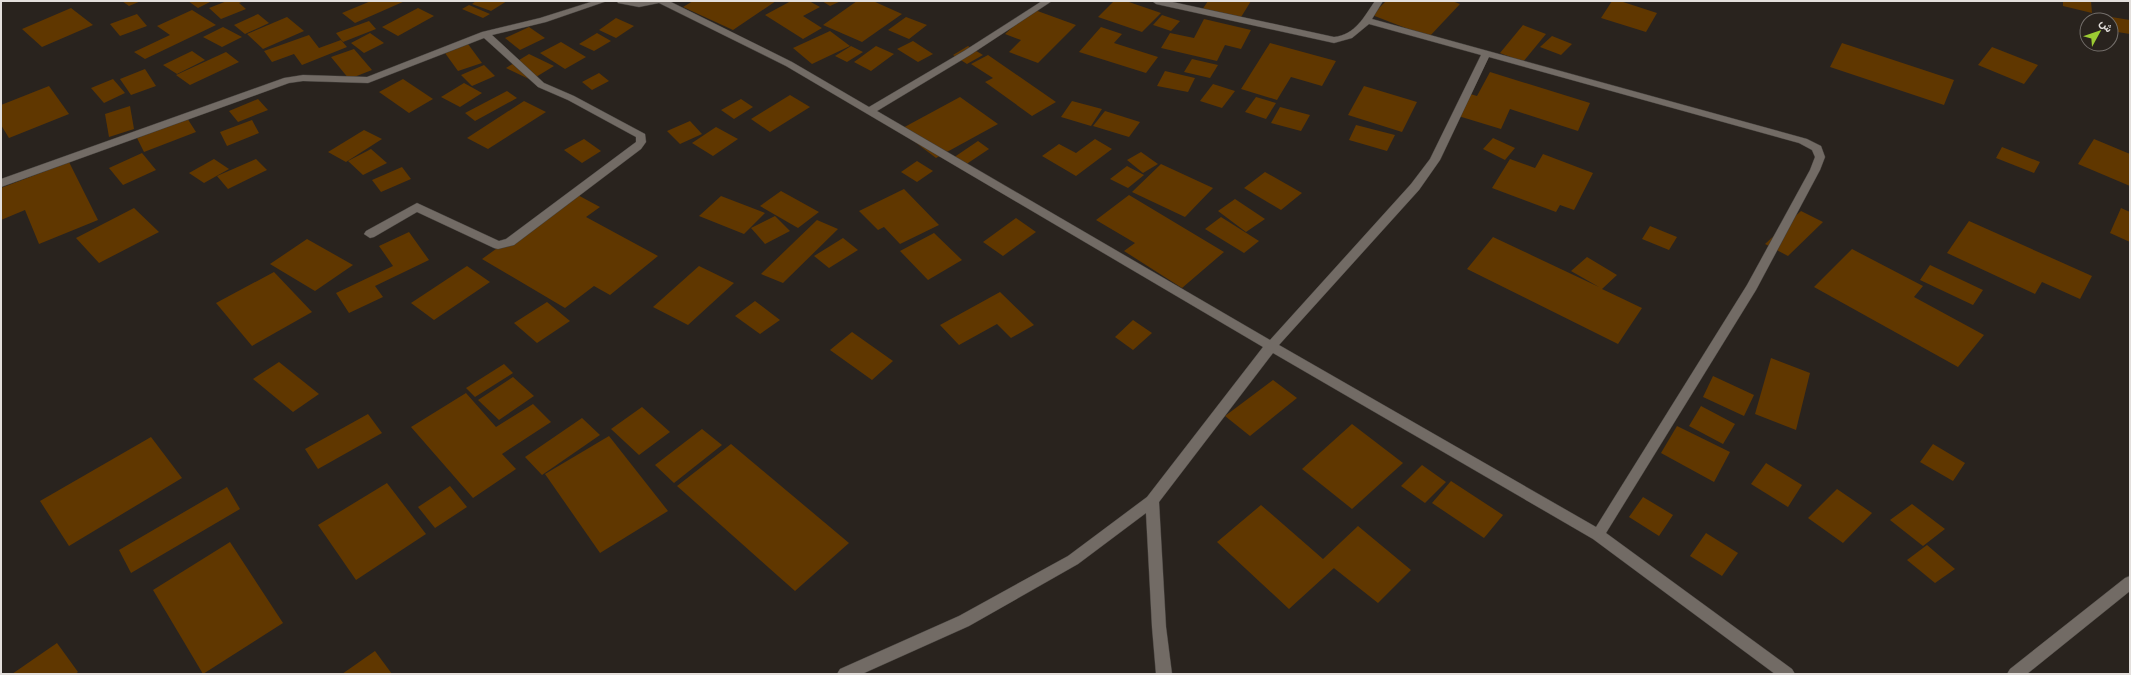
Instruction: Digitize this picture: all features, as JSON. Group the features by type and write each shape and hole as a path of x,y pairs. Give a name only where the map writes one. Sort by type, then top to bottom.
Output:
{"street":[{"path":"1,183 287,80 303,78 368,80 485,34 604,1"},
{"path":"621,1 639,4 657,1"},
{"path":"662,1 789,64 870,110 1271,346 1598,535 1787,674"},
{"path":"870,110 967,53 1048,1"},
{"path":"1156,1 1334,40 1344,40 1353,36 1379,1"},
{"path":"1366,20 1487,52 1803,141 1817,148 1820,157 1815,170 1752,287 1598,535"},
{"path":"370,234 417,207 498,244 505,244 510,242 642,142 641,136 571,98 541,85 485,34"},
{"path":"845,674 964,621 1073,560 1152,501 1271,346 1390,216 1435,160 1487,52"},
{"path":"1152,501 1159,627 1164,674"},
{"path":"2015,674 2130,582"}],"building":[{"path":"122,1 141,1 129,6"},
{"path":"188,1 212,1 198,8"},
{"path":"227,1 244,1 239,3 246,9 221,19 209,8"},
{"path":"371,1 405,1 355,23 342,13"},
{"path":"476,1 507,1 491,11 472,4"},
{"path":"693,1 776,1 733,30 683,7"},
{"path":"791,1 809,1 820,7 803,16 822,28 803,39 765,15"},
{"path":"822,1 841,1 830,6"},
{"path":"857,1 873,1 902,14 862,42 823,25"},
{"path":"1114,1 1126,1 1161,13 1142,32 1098,17"},
{"path":"1208,1 1251,1 1238,22 1200,13"},
{"path":"1386,1 1452,1 1460,4 1429,37 1372,15"},
{"path":"1612,1 1620,1 1657,13 1646,32 1601,18"},
{"path":"2063,1 2091,1 2092,12 2088,12 2063,6"},
{"path":"469,5 490,14 483,18 462,9"},
{"path":"71,8 93,25 42,47 22,29"},
{"path":"418,8 434,16 398,36 382,27"},
{"path":"1032,9 1076,25 1038,63 1009,52 1021,40 1005,34"},
{"path":"192,10 216,25 145,59 134,52 170,35 157,26"},
{"path":"137,14 147,26 120,36 110,24"},
{"path":"258,14 269,23 245,34 234,25"},
{"path":"1162,15 1180,21 1171,31 1153,25"},
{"path":"287,17 304,31 263,49 247,34"},
{"path":"906,17 927,25 909,39 888,30"},
{"path":"616,18 634,26 616,38 599,30"},
{"path":"2119,18 2130,20 2130,34 2119,32"},
{"path":"1204,19 1251,30 1241,49 1225,45 1217,61 1161,48 1170,33 1194,38"},
{"path":"369,21 376,29 343,42 336,33"},
{"path":"1523,25 1546,34 1523,62 1500,53"},
{"path":"223,27 242,37 222,47 203,37"},
{"path":"529,27 545,38 520,50 505,38"},
{"path":"1101,27 1122,34 1114,43 1158,57 1146,73 1079,52"},
{"path":"830,31 850,46 812,64 793,48"},
{"path":"370,33 384,43 364,53 351,43"},
{"path":"597,33 611,41 594,51 579,44"},
{"path":"309,35 319,48 341,40 347,47 302,65 294,54 272,62 264,51"},
{"path":"1552,36 1572,44 1561,55 1540,47"},
{"path":"913,41 933,54 918,62 897,49"},
{"path":"561,42 586,57 565,69 540,53"},
{"path":"1270,43 1336,61 1322,86 1291,77 1277,100 1241,89"},
{"path":"1842,43 1954,80 1944,105 1830,67"},
{"path":"468,44 482,63 458,71 445,53"},
{"path":"851,46 863,52 847,62 835,56"},
{"path":"876,46 894,54 871,71 854,62"},
{"path":"968,46 983,55 967,64 953,55"},
{"path":"1992,47 2038,65 2024,84 1978,65"},
{"path":"354,49 372,70 349,79 331,57"},
{"path":"192,51 205,60 177,74 163,65"},
{"path":"226,52 239,62 190,85 176,75"},
{"path":"529,54 554,66 531,80 506,68"},
{"path":"988,55 1056,102 1032,116 985,82 993,78 971,64"},
{"path":"1192,59 1218,65 1210,78 1184,72"},
{"path":"484,65 495,76 472,86 461,75"},
{"path":"145,69 156,86 131,95 120,79"},
{"path":"1165,71 1195,78 1188,92 1157,86"},
{"path":"1490,72 1590,103 1578,131 1510,109 1501,129 1455,115 1467,93 1477,96"},
{"path":"599,73 609,81 592,90 582,82"},
{"path":"113,79 125,93 104,103 91,88"},
{"path":"403,79 433,99 409,113 379,92"},
{"path":"464,83 482,93 460,107 441,97"},
{"path":"1213,84 1235,91 1222,108 1200,101"},
{"path":"49,86 69,114 9,138 1,125 1,105"},
{"path":"1364,86 1417,102 1402,132 1348,115"},
{"path":"507,91 517,98 475,121 465,113"},
{"path":"790,95 810,107 770,132 751,119"},
{"path":"960,97 998,124 936,158 899,130"},
{"path":"1256,97 1276,103 1266,119 1245,112"},
{"path":"258,99 268,110 238,122 229,111"},
{"path":"741,99 753,107 734,119 721,110"},
{"path":"524,101 546,112 488,149 467,138"},
{"path":"1072,101 1102,109 1091,126 1061,117"},
{"path":"130,106 134,129 109,137 105,114"},
{"path":"1280,107 1310,115 1301,131 1271,123"},
{"path":"1105,111 1140,122 1129,137 1093,126"},
{"path":"187,118 196,132 144,152 137,138"},
{"path":"252,120 259,133 227,146 220,132"},
{"path":"690,121 702,134 680,144 667,131"},
{"path":"1356,125 1395,135 1387,151 1349,140"},
{"path":"716,127 738,139 713,156 692,143"},
{"path":"364,130 382,139 346,162 328,152"},
{"path":"1493,138 1515,148 1505,160 1483,149"},
{"path":"584,139 601,151 582,163 564,150"},
{"path":"1095,139 1112,149 1076,176 1042,156 1059,144 1076,153"},
{"path":"2094,139 2130,154 2130,186 2078,164"},
{"path":"978,141 989,149 962,167 950,160"},
{"path":"2002,147 2040,162 2034,173 1996,158"},
{"path":"371,149 387,163 363,175 348,161"},
{"path":"1141,152 1158,164 1143,173 1127,160"},
{"path":"142,153 156,170 123,185 109,168"},
{"path":"1543,154 1593,173 1574,210 1560,205 1556,212 1492,188 1510,159 1535,168"},
{"path":"214,159 229,169 204,183 189,173"},
{"path":"256,159 267,170 228,189 217,176"},
{"path":"917,161 933,171 917,182 901,172"},
{"path":"69,162 98,220 39,244 25,210 1,220 1,188"},
{"path":"1161,164 1213,188 1185,217 1132,192"},
{"path":"1127,166 1144,175 1128,188 1110,179"},
{"path":"402,167 411,179 381,192 372,180"},
{"path":"1265,172 1302,193 1281,210 1244,188"},
{"path":"904,189 939,225 900,244 884,227 878,230 859,211"},
{"path":"781,191 819,212 798,228 760,206"},
{"path":"574,193 600,207 586,217 658,256 610,295 594,286 565,308 482,259"},
{"path":"1129,195 1224,252 1182,288 1124,251 1135,243 1096,220"},
{"path":"721,196 765,213 744,234 699,216"},
{"path":"1235,199 1265,219 1246,232 1218,211"},
{"path":"134,208 159,232 99,263 76,238"},
{"path":"2121,208 2130,212 2130,242 2110,233"},
{"path":"1801,211 1823,222 1788,256 1765,244"},
{"path":"775,216 790,231 765,244 751,228"},
{"path":"1221,217 1259,241 1244,253 1205,229"},
{"path":"1016,218 1036,232 1003,256 983,242"},
{"path":"817,220 838,229 783,283 761,274"},
{"path":"1969,221 2092,276 2080,299 2042,282 2035,294 1947,253"},
{"path":"1650,226 1677,237 1669,250 1642,239"},
{"path":"409,232 429,260 375,286 383,297 349,313 336,293 393,266 379,246"},
{"path":"934,233 962,260 928,280 900,251"},
{"path":"1493,237 1599,287 1571,271 1587,257 1617,275 1602,289 1642,308 1618,344 1467,269"},
{"path":"843,238 858,250 829,268 814,256"},
{"path":"307,239 353,265 315,291 270,264"},
{"path":"1852,249 1923,286 1914,297 1984,335 1958,367 1814,287"},
{"path":"1930,265 1983,290 1973,305 1920,280"},
{"path":"467,266 490,282 434,320 411,303"},
{"path":"699,266 734,283 688,325 653,307"},
{"path":"274,272 312,312 252,346 216,303"},
{"path":"1000,292 1034,325 1011,338 997,324 959,345 940,325"},
{"path":"755,301 780,320 760,334 735,316"},
{"path":"547,302 570,321 537,343 514,323"},
{"path":"1133,320 1152,333 1133,350 1115,337"},
{"path":"852,332 893,361 872,380 830,350"},
{"path":"1771,358 1810,373 1796,430 1755,414"},
{"path":"279,362 319,394 293,412 253,379"},
{"path":"504,364 513,373 475,397 466,388"},
{"path":"1713,376 1754,395 1744,416 1703,397"},
{"path":"513,377 534,396 499,420 478,400"},
{"path":"1273,380 1297,398 1250,436 1225,416"},
{"path":"466,393 496,427 533,404 551,422 502,454 516,469 473,498 411,427"},
{"path":"1701,406 1735,424 1723,444 1689,426"},
{"path":"642,407 670,432 639,455 611,429"},
{"path":"368,414 382,433 318,469 305,449"},
{"path":"582,418 600,435 542,475 525,457"},
{"path":"1352,424 1403,463 1352,509 1302,469"},
{"path":"1677,426 1730,452 1714,482 1661,453"},
{"path":"702,429 722,445 674,483 655,465"},
{"path":"609,436 668,511 600,553 545,474"},
{"path":"151,437 182,478 69,546 40,501"},
{"path":"731,444 849,543 795,591 677,486"},
{"path":"1933,444 1965,463 1953,481 1920,462"},
{"path":"1766,463 1802,485 1788,507 1751,484"},
{"path":"1422,465 1446,482 1425,503 1401,486"},
{"path":"1451,481 1503,515 1484,538 1432,503"},
{"path":"387,483 426,534 356,580 318,525"},
{"path":"450,486 467,507 435,528 418,507"},
{"path":"227,487 240,509 131,573 119,550"},
{"path":"1837,489 1872,513 1843,543 1808,518"},
{"path":"1643,497 1673,515 1659,536 1629,517"},
{"path":"1912,504 1945,529 1923,546 1890,520"},
{"path":"1261,505 1323,559 1358,526 1411,570 1378,603 1334,568 1289,609 1217,542"},
{"path":"1706,533 1738,553 1722,576 1690,556"},
{"path":"230,542 283,623 203,674 153,590"},
{"path":"1927,545 1955,569 1935,583 1907,560"},
{"path":"57,643 78,672 75,674 12,674"},
{"path":"375,651 392,674 342,674"}]}
